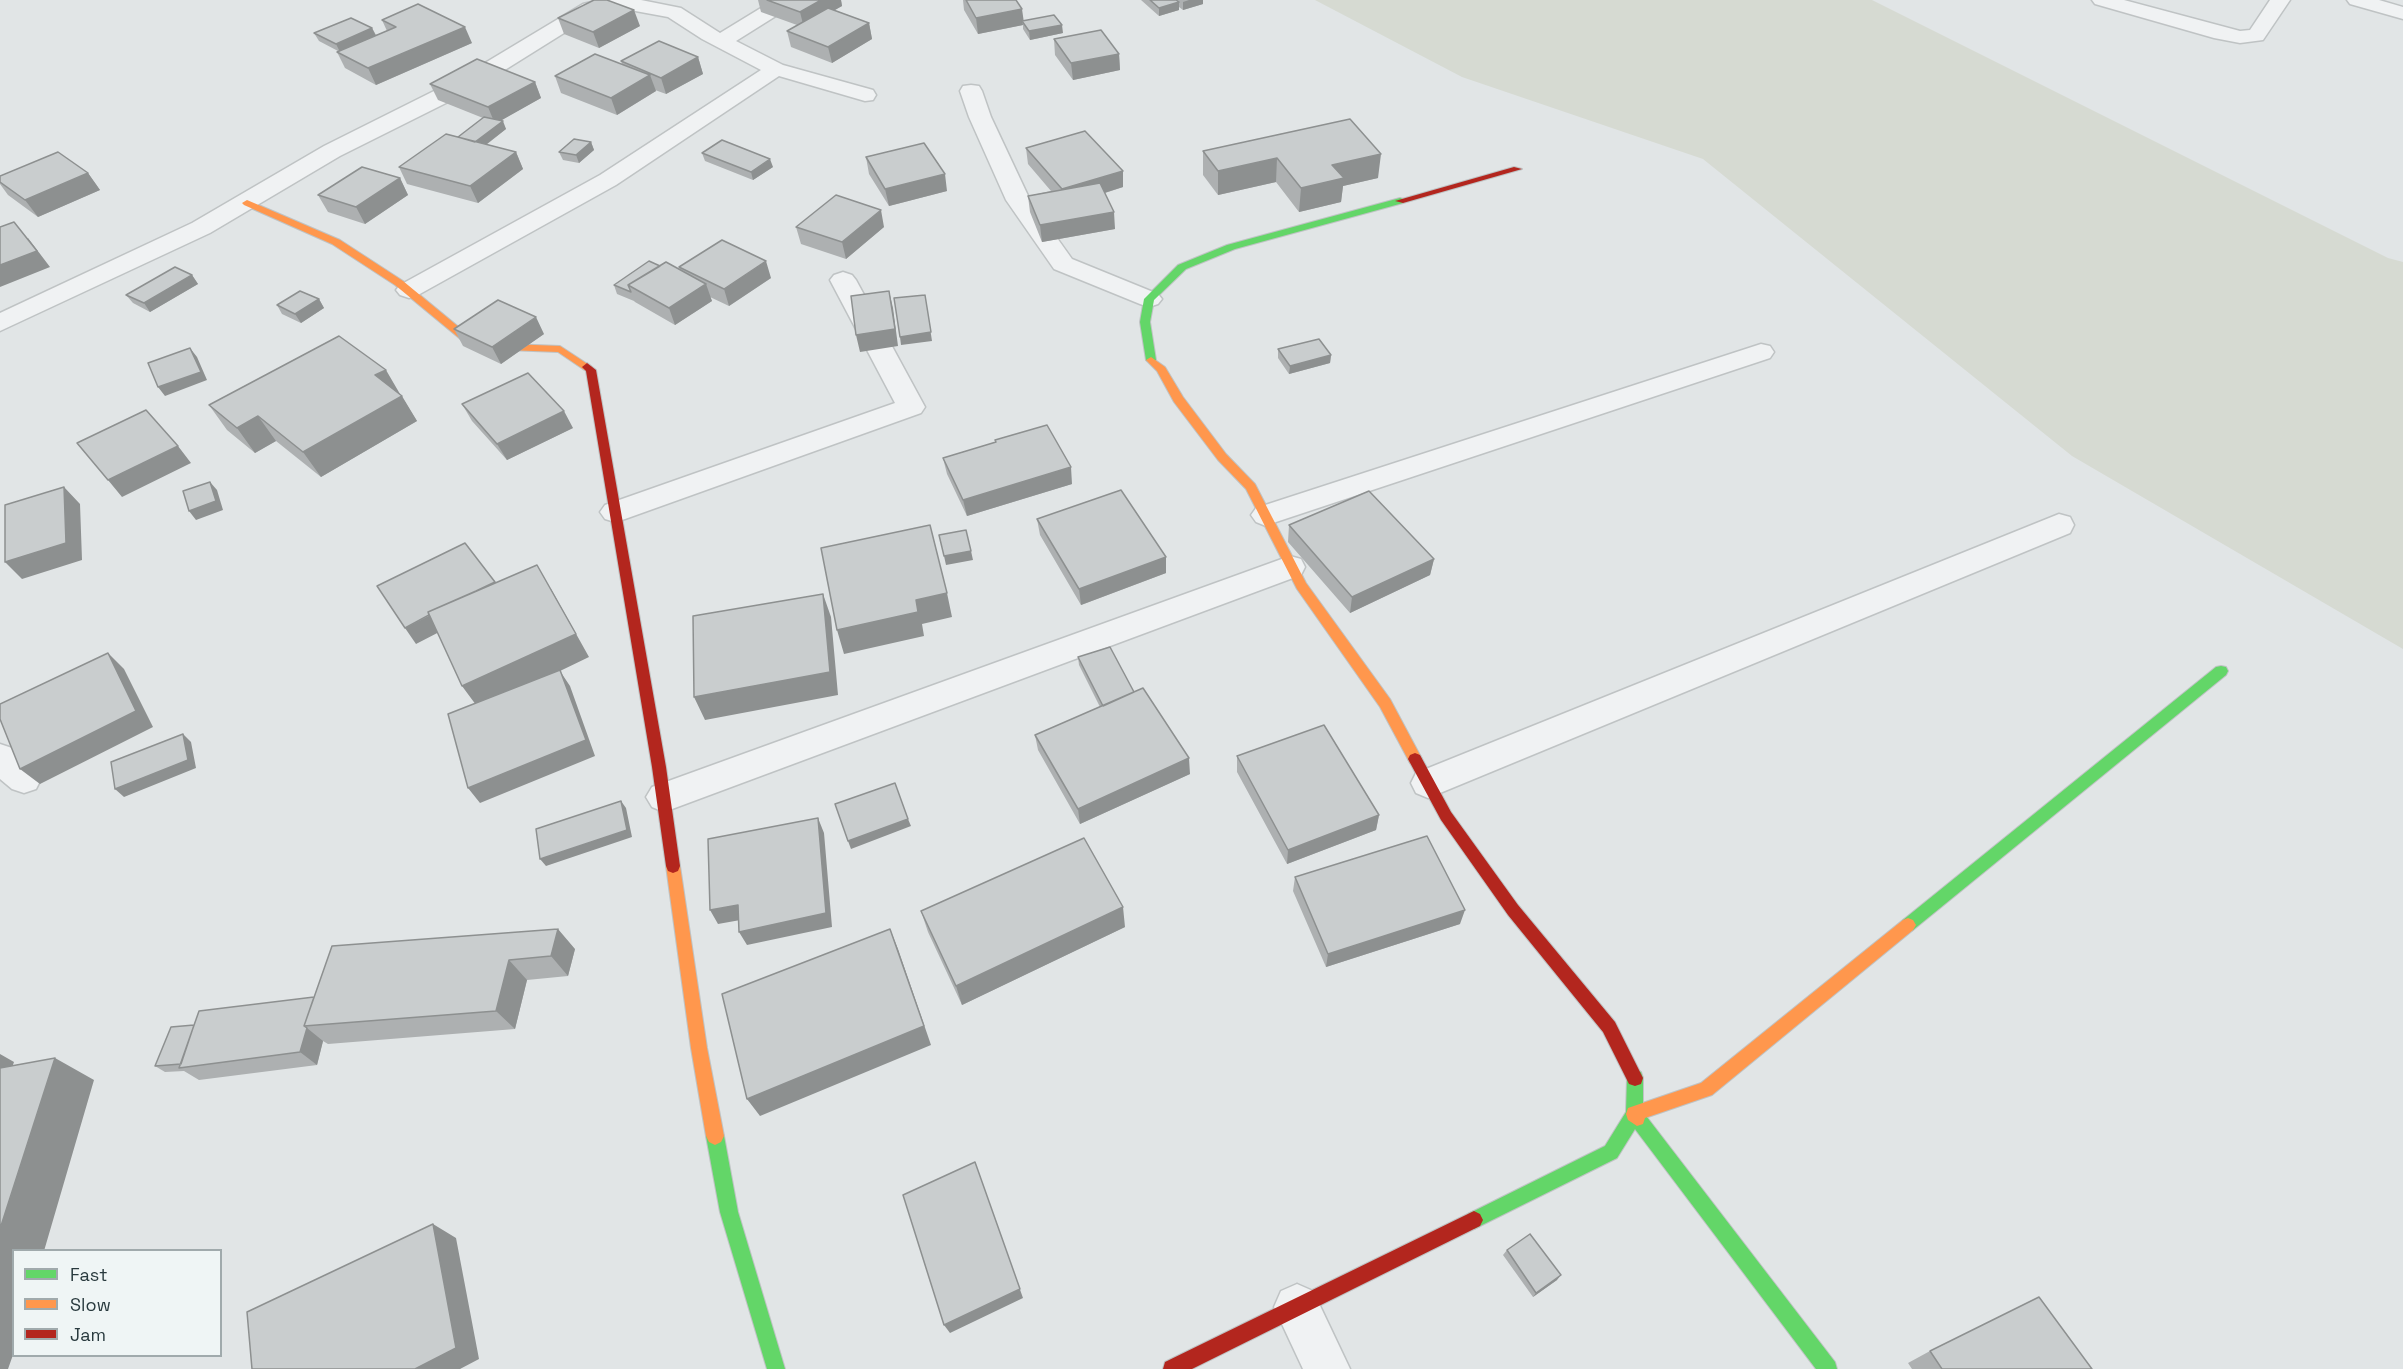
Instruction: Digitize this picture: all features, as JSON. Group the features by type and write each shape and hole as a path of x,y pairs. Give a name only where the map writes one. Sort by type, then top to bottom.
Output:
{"street":[{"path":"721,41 788,0"},
{"path":"2102,0 2221,34 2240,37 2256,36 2280,0"},
{"path":"2357,0 2403,13"},
{"path":"0,323 191,233 247,203 332,151 468,83 590,8 619,2 674,12 721,41 776,69 865,95"},
{"path":"409,290 608,180 776,69"},
{"path":"970,91 1018,200 1063,264 1149,299"},
{"path":"1172,1369 1611,1152 1634,1114 1635,1075 1609,1027 1513,910 1446,816 1384,703 1325,622 1290,567 1251,488 1222,457 1178,399 1161,369 1151,360 1145,322 1149,299 1182,267 1231,247 1517,169"},
{"path":"247,203 336,242 409,290 468,340 483,346 560,349 578,358 591,370 664,797 699,1048 729,1212 776,1369"},
{"path":"615,512 911,407 843,280"},
{"path":"1266,515 1761,352"},
{"path":"1428,783 2059,525"},
{"path":"664,797 1290,567"},
{"path":"1634,1114 1706,1089 2221,671"},
{"path":"1634,1114 1828,1369"},
{"path":"1298,1307 1328,1369"}],"shaded area":[{"path":"1315,0 1872,0 2388,258 2403,262 2403,649 2072,456 1703,159 1462,77"}],"building":[{"path":"594,0 607,0 634,10 593,32 558,18"},
{"path":"767,0 821,0 800,12"},
{"path":"966,0 1016,0 1022,9 976,18"},
{"path":"1150,0 1176,0 1179,2 1159,8"},
{"path":"418,4 465,27 368,68 337,52 396,27 382,20"},
{"path":"828,8 869,23 828,47 787,31"},
{"path":"1054,15 1062,25 1029,31 1022,21"},
{"path":"351,18 372,28 336,44 314,33"},
{"path":"1101,30 1119,54 1071,63 1054,39"},
{"path":"659,41 698,57 661,78 621,61"},
{"path":"595,54 650,75 611,98 555,76"},
{"path":"477,59 535,82 488,107 430,84"},
{"path":"484,117 503,121 475,142 458,137"},
{"path":"1350,119 1381,154 1332,165 1344,178 1301,188 1277,158 1218,171 1203,151"},
{"path":"1085,131 1123,171 1062,189 1026,148"},
{"path":"446,134 516,152 470,186 399,167"},
{"path":"574,139 591,142 576,155 559,152"},
{"path":"722,140 770,159 751,172 702,153"},
{"path":"924,143 945,174 885,189 866,157"},
{"path":"58,152 88,173 25,200 0,182 0,176"},
{"path":"362,167 400,178 356,207 318,195"},
{"path":"1100,183 1114,212 1040,225 1028,196"},
{"path":"836,195 881,210 842,242 796,227"},
{"path":"14,222 37,251 0,265 0,227"},
{"path":"722,240 766,261 724,289 679,267"},
{"path":"649,261 660,266 628,285 631,292 614,285"},
{"path":"666,262 706,284 669,308 628,285"},
{"path":"175,267 192,275 144,303 126,295"},
{"path":"300,291 319,299 295,314 277,305"},
{"path":"889,291 895,329 856,335 851,296"},
{"path":"925,295 931,332 900,337 894,298"},
{"path":"498,300 536,317 492,347 454,329"},
{"path":"339,336 386,370 375,375 402,396 303,452 258,416 237,428 209,405"},
{"path":"1319,339 1331,355 1290,366 1278,349"},
{"path":"190,348 201,372 158,387 148,363"},
{"path":"528,373 564,411 497,444 462,404"},
{"path":"146,410 178,446 108,480 77,443"},
{"path":"1047,425 1071,467 963,500 943,458"},
{"path":"210,482 216,501 189,511 183,491"},
{"path":"64,487 66,543 5,562 5,505"},
{"path":"1121,490 1166,557 1079,589 1037,519"},
{"path":"1369,491 1434,559 1352,597 1289,525"},
{"path":"930,525 947,593 916,600 918,612 837,630 821,548"},
{"path":"966,530 971,551 944,556 939,535"},
{"path":"465,543 495,582 428,612 429,615 405,628 377,586"},
{"path":"537,565 576,634 462,686 428,612"},
{"path":"823,594 830,672 694,697 693,616"},
{"path":"1110,647 1134,692 1103,706 1078,657"},
{"path":"108,653 136,711 20,769 0,719 0,704"},
{"path":"560,670 586,740 468,788 448,714"},
{"path":"1143,688 1189,758 1078,809 1035,735"},
{"path":"1324,725 1379,815 1288,850 1237,756"},
{"path":"183,734 188,760 115,789 111,762"},
{"path":"895,783 908,819 848,841 835,804"},
{"path":"621,801 627,830 540,859 536,829"},
{"path":"818,818 826,913 739,932 738,905 710,910 708,839"},
{"path":"1427,836 1465,910 1328,954 1295,877"},
{"path":"1084,838 1123,907 956,986 921,911"},
{"path":"558,929 551,956 509,960 496,1011 304,1026 332,946"},
{"path":"890,929 924,1026 747,1099 722,994"},
{"path":"314,997 304,1026 307,1028 300,1052 179,1068 199,1011"},
{"path":"194,1025 181,1064 155,1066 171,1027"},
{"path":"55,1058 0,1229 0,1068"},
{"path":"975,1162 1020,1289 944,1325 903,1195"},
{"path":"433,1224 456,1348 415,1369 252,1369 247,1312"},
{"path":"1530,1234 1561,1275 1536,1293 1507,1250"},
{"path":"2039,1297 2092,1369 1942,1369 1930,1351"}],"traffic: fast":[{"path":"1151,360 1145,322 1149,299 1182,267 1231,247 1400,201"},
{"path":"1908,925 2221,671"},
{"path":"1474,1220 1611,1152 1634,1114 1635,1078"},
{"path":"1637,1118 1828,1369"},
{"path":"715,1136 729,1212 776,1369"}],"traffic: slow":[{"path":"247,203 336,242 399,283 468,340 483,346 560,349 587,367"},
{"path":"1151,360 1161,369 1178,399 1222,457 1251,487 1301,586 1385,703 1415,759"},
{"path":"673,866 699,1048 715,1136"},
{"path":"1637,1118 1634,1114 1706,1089 1908,925"}],"traffic: jam":[{"path":"1400,201 1517,169"},
{"path":"587,367 591,370 659,767 673,866"},
{"path":"1415,759 1446,816 1513,910 1609,1027 1635,1078"},
{"path":"1172,1369 1474,1220"}]}
